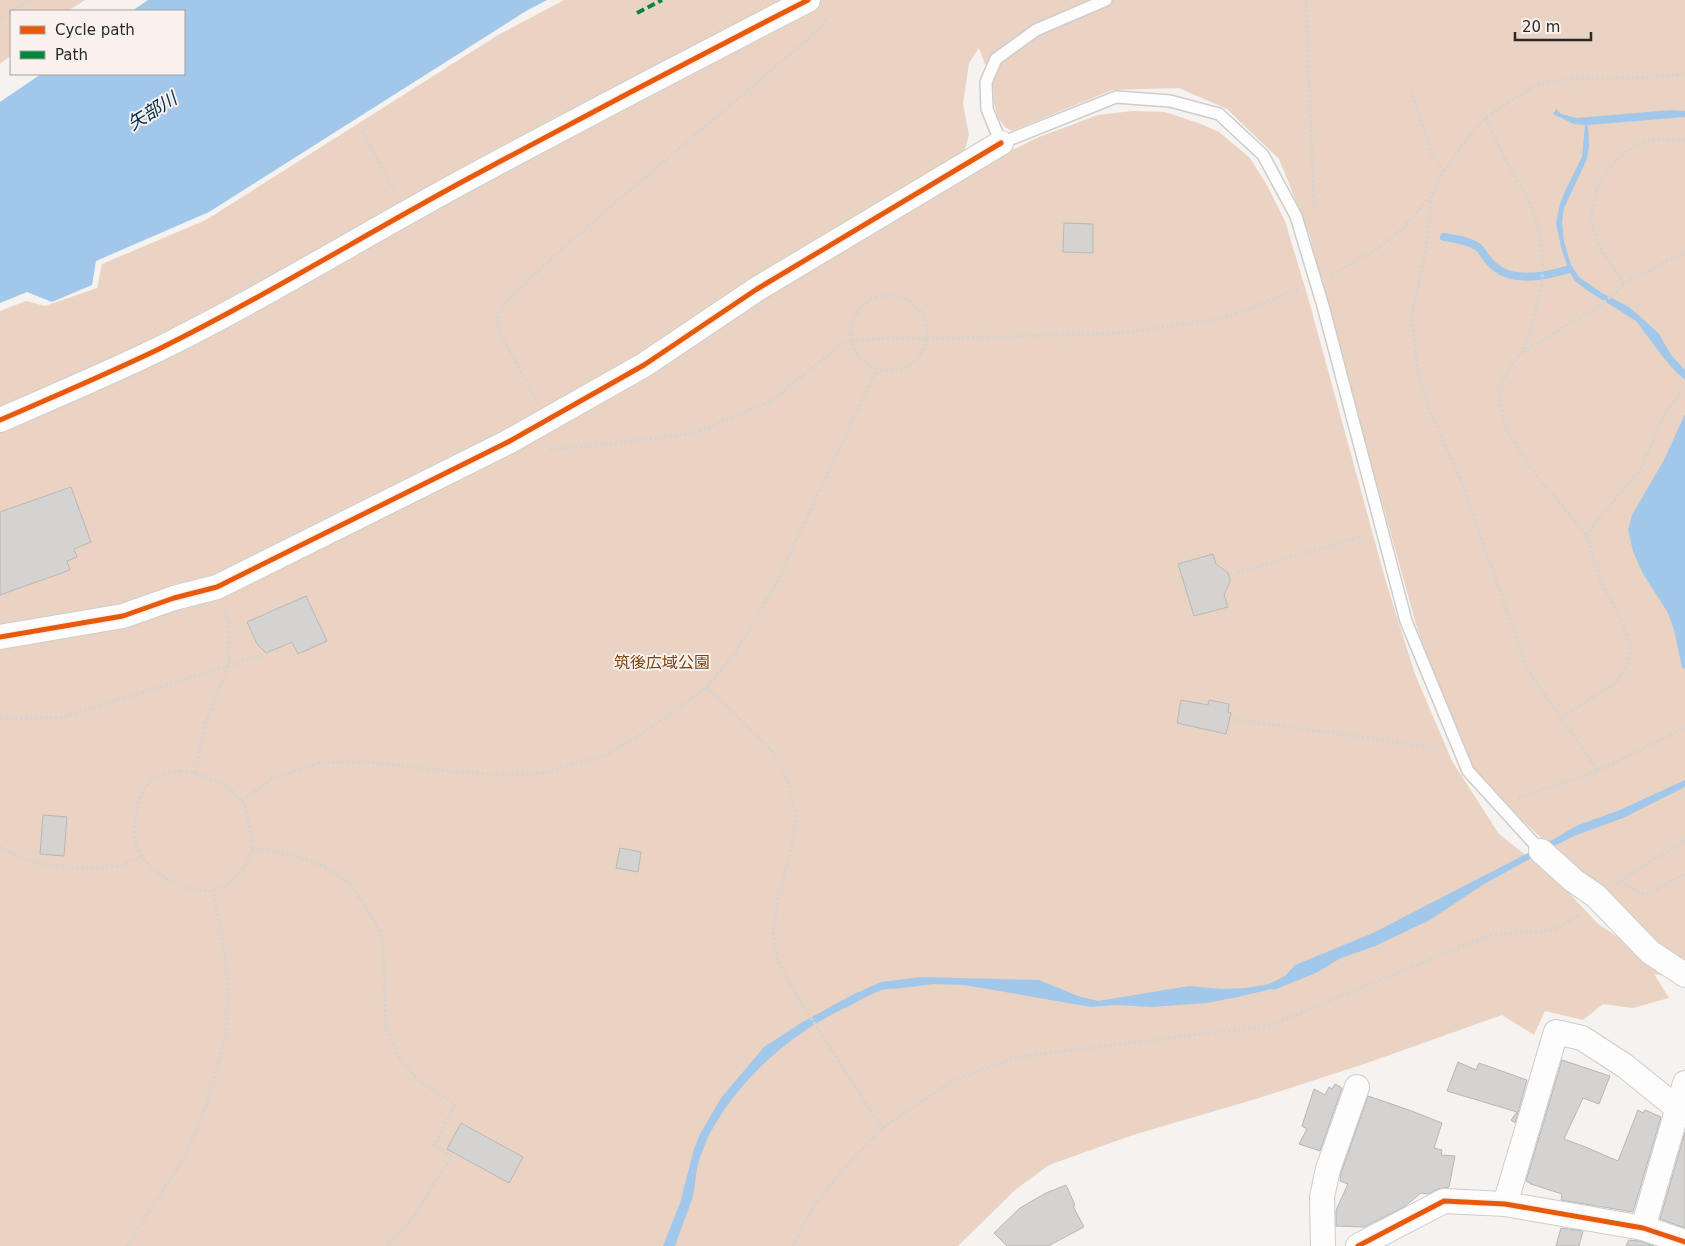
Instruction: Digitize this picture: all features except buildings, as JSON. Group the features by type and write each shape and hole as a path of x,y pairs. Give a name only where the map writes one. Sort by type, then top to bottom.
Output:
{"street":[{"path":"0,420 62,394 159,348 257,297 407,213 683,64 817,4"},
{"path":"1,636 123,616 174,598 217,587 508,442 644,365 757,289 1000,143"},
{"path":"1541,851 1573,880 1596,896 1650,952 1685,975"},
{"path":"1505,1204 1556,1032 1582,1038 1625,1066 1677,1108"},
{"path":"1643,1228 1685,1083"},
{"path":"1323,1246 1322,1197 1328,1169 1357,1086"},
{"path":"1358,1246 1444,1200 1505,1204 1643,1228 1685,1242"}],"lane":[{"path":"1106,0 1036,30 996,59 986,82 987,109 1000,143 1116,97 1170,100 1219,114 1263,155 1296,216 1406,621 1468,771 1541,851"}],"path":[{"path":"15,10 29,0"},
{"path":"1306,0 1315,215"},
{"path":"547,420 502,336 497,316 506,301 573,238 822,26 827,16 817,4"},
{"path":"508,442 532,449 580,447 695,432 773,400 840,344 852,341 889,338 927,339 1121,333 1225,318 1328,278 1378,248 1402,229 1432,195 1444,171 1463,144 1486,117 1534,86 1562,79 1656,77 1685,74"},
{"path":"1412,91 1432,155 1444,171"},
{"path":"1486,117 1506,161 1528,198 1540,231 1543,266 1541,289 1529,338 1502,382 1499,396 1506,430 1532,470 1586,536 1600,580 1623,622 1631,650 1628,666 1617,682 1562,717"},
{"path":"362,131 407,213"},
{"path":"1624,283 1599,245 1592,222 1595,199 1604,175 1627,151 1648,140 1673,139 1685,142"},
{"path":"1432,195 1426,248 1412,315 1417,366 1428,407 1463,485 1527,669 1598,771"},
{"path":"1522,352 1597,307 1624,283 1685,252"},
{"path":"889,294 908,299 916,305 926,322 927,339 921,354 909,365 894,370 877,368 870,365 863,360 852,341 852,323 856,314 862,306 879,296 889,294"},
{"path":"242,801 273,778 318,763 367,762 504,775 544,773 604,756 642,734 707,687 735,653 776,584 877,368"},
{"path":"1586,536 1642,467 1666,413 1685,386"},
{"path":"1237,573 1382,531"},
{"path":"195,773 205,724 229,664 229,625 217,587"},
{"path":"0,719 62,717 229,664 280,650"},
{"path":"707,687 773,752 789,784 796,818 790,856 779,892 773,931 778,961 819,1032 882,1128"},
{"path":"1233,720 1437,748"},
{"path":"1510,817 1517,799 1598,771 1685,728"},
{"path":"181,771 195,773 228,788 242,801 251,832 252,848 248,859 237,876 224,886 213,891 192,890 175,884 159,873 142,857 135,846 137,806 144,788 161,775 181,771"},
{"path":"793,1246 813,1208 843,1169 882,1128 952,1081 1017,1057 1268,1026 1490,935 1553,930 1583,913 1596,896 1685,840"},
{"path":"0,847 32,862 84,869 118,866 142,857"},
{"path":"252,848 283,853 308,860 331,870 351,885 376,923 383,944 386,1027 399,1057 416,1078 455,1104 434,1146 452,1156 414,1216 387,1246"},
{"path":"1620,881 1640,893 1647,894 1685,874"},
{"path":"128,1246 184,1158 206,1106 226,1034 227,966 213,891"}],"green space":[{"path":"0,0 85,0 70,10 10,10 10,56 0,64"},
{"name":"筑後広域公園","path":"564,0 1685,0 1685,972 1521,819 1476,772 1449,719 1416,624 1322,287 1310,236 1279,159 1227,109 1179,88 1112,90 1012,131 1005,127 998,118 994,104 993,85 979,48 969,63 963,104 969,135 964,153 974,169 1039,137 1098,115 1132,111 1165,112 1201,124 1219,132 1250,158 1268,187 1285,221 1309,301 1386,582 1415,674 1452,761 1499,834 1559,882 1598,924 1681,979 1654,974 1669,998 1633,1008 1603,1004 1583,1020 1545,1011 1534,1035 1502,1015 1367,1063 1259,1098 1133,1135 1049,1165 1015,1190 958,1246 0,1246 0,311 26,301 45,306 97,288 102,264 206,220 498,35"}],"water":[{"name":"矢部川","path":"148,0 547,0 526,11 209,212 96,261 92,285 52,302 27,292 0,303 0,102 40,75 185,75 185,10 133,10"},
{"path":"1556,109 1561,114 1577,118 1671,110 1685,111 1685,117 1588,125 1589,145 1587,159 1564,208 1562,223 1564,241 1571,265 1579,277 1602,293 1629,307 1659,334 1671,355 1685,370 1685,380 1663,357 1636,321 1588,291 1575,281 1570,273 1562,251 1556,223 1560,204 1582,157 1585,125 1574,124 1553,114"},
{"path":"1685,414 1685,669 1682,667 1674,630 1668,613 1642,572 1633,551 1628,530 1632,515 1664,460"},
{"path":"1685,780 1685,787 1623,818 1574,836 1550,848 1484,884 1430,920 1375,946 1339,959 1318,972 1274,990 1271,989 1207,1003 1152,1007 1117,1005 1091,1007 964,985 934,984 883,990 870,995 826,1018 785,1045 734,1096 708,1137 698,1165 692,1199 675,1246 663,1246 680,1203 694,1149 700,1134 721,1098 764,1047 801,1023 852,995 881,982 922,977 1039,980 1078,996 1098,1001 1189,986 1221,989 1246,988 1269,984 1285,976 1295,965 1373,933 1549,842 1576,826 1620,810"}],"waterway":[{"path":"1444,237 1477,246 1488,261 1503,272 1511,275 1521,277 1541,276 1569,269"}],"marked path":[{"path":"637,13 662,0"}],"cycle path":[{"path":"0,420 159,349 273,289 460,183 808,0"},
{"path":"0,637 123,616 174,598 217,587 508,442 644,365 757,289 1001,143"},
{"path":"1358,1246 1444,1201 1505,1204 1643,1228 1685,1242"}]}
